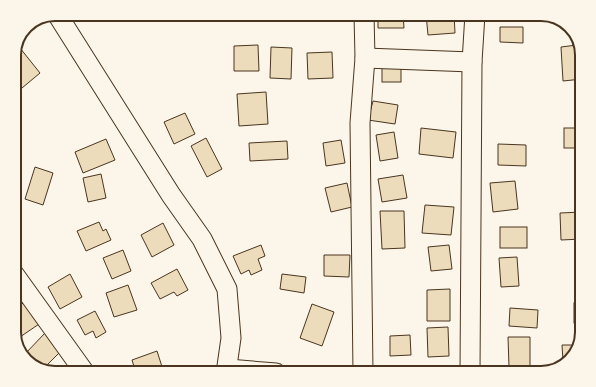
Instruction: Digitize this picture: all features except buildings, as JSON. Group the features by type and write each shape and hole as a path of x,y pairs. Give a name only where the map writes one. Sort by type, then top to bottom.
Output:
{"street":[{"path":"61,21 171,195 202,239 227,289 231,338 228,366"},
{"path":"363,366 360,124 365,58 364,21"},
{"path":"470,366 472,62 475,21"},
{"path":"365,58 472,62"},
{"path":"21,288 80,366"}]}
